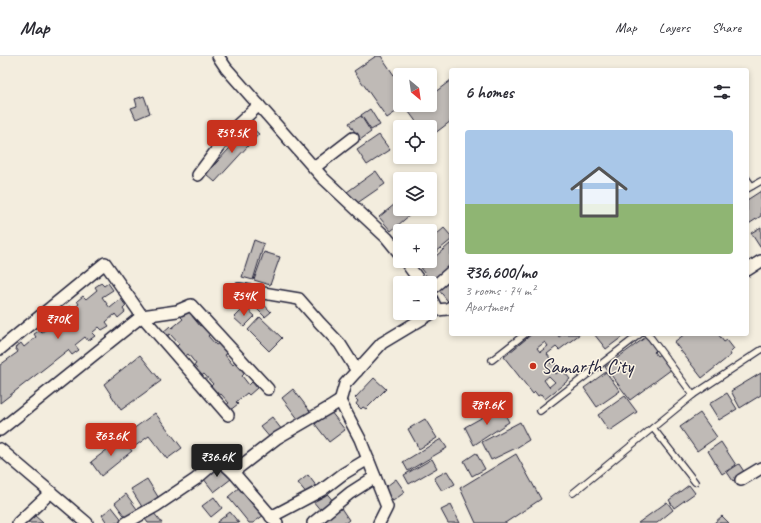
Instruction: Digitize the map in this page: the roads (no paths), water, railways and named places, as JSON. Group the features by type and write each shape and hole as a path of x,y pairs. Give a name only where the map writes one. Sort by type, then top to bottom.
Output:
{"street":[{"path":"218,56 226,68 323,178 393,245"},
{"path":"198,175 230,132 259,105"},
{"path":"314,168 353,138"},
{"path":"749,269 761,261"},
{"path":"0,349 105,263 142,316 228,415"},
{"path":"437,284 449,274"},
{"path":"239,289 299,299 320,324 340,344 357,371"},
{"path":"0,430 142,316 177,311 191,305 268,389"},
{"path":"437,312 449,308"},
{"path":"379,523 387,507 360,439 340,402 345,384 382,343 421,320"},
{"path":"233,472 277,438 340,402"},
{"path":"0,449 87,523"},
{"path":"126,523 156,506 196,479 219,459 233,472 274,520 368,459"},
{"path":"741,480 761,468"},
{"path":"313,523 350,493 375,477"},
{"path":"18,523 51,492"}],"lane":[{"path":"749,188 761,181"},
{"path":"492,360 522,336"},
{"path":"540,411 637,336"},
{"path":"649,336 693,395"},
{"path":"573,493 693,395 761,350"},
{"path":"653,428 695,482"}],"place":[{"name":"Samarth City","path":"533,366"}]}
